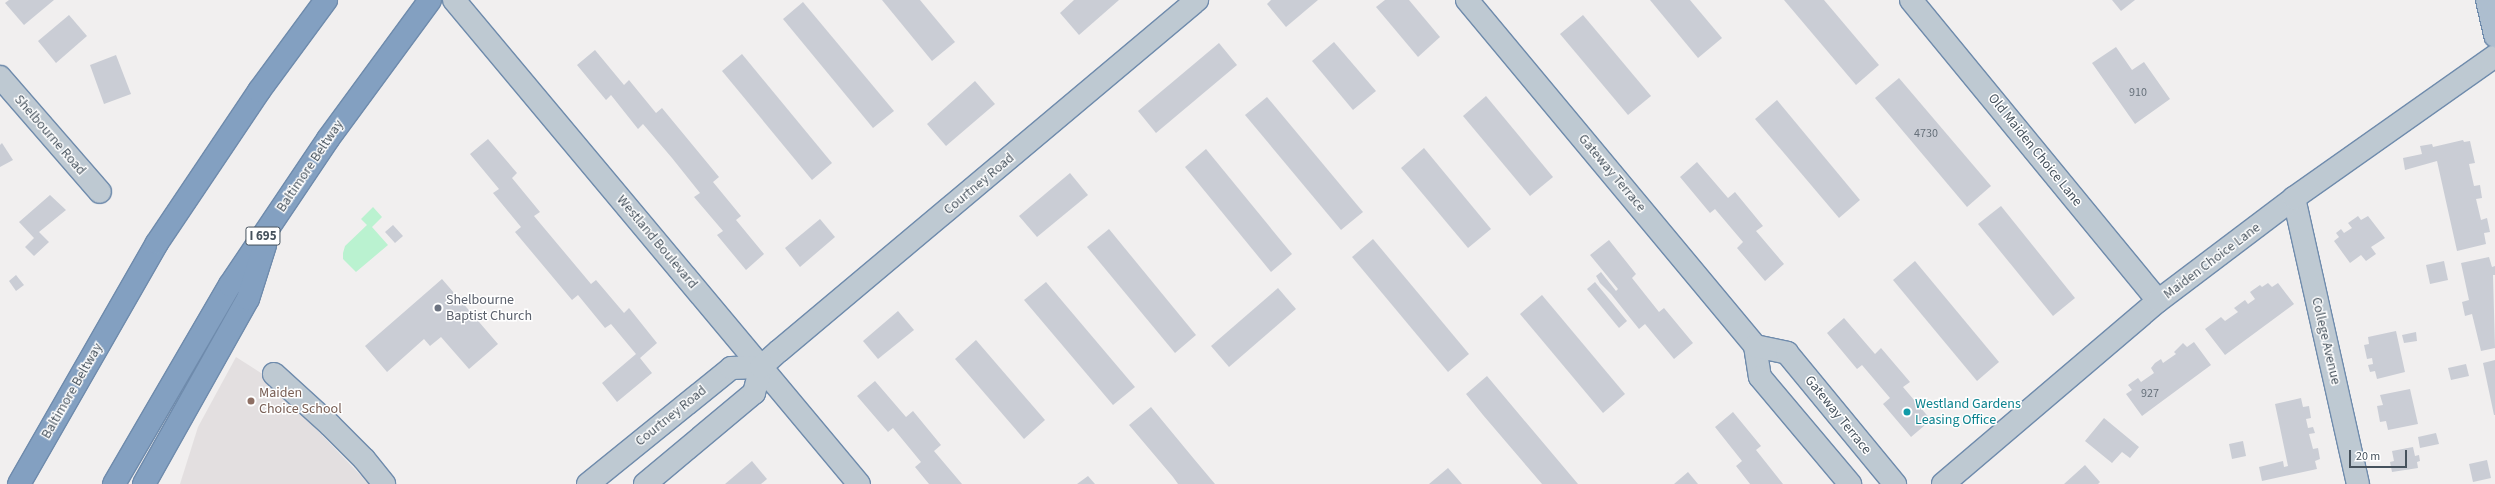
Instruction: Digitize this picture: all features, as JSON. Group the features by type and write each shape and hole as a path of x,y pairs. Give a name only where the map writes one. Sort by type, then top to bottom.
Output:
{"highway":[{"name":"Baltimore Beltway","path":"19,484 156,243 259,91 326,0"},
{"name":"Baltimore Beltway","path":"114,484 226,291 328,139 430,0"},
{"path":"144,484 248,299 273,220"}],"main road":[{"path":"2487,0 2495,36"}],"street":[{"name":"Westland Boulevard","path":"454,0 859,484"},
{"name":"Courtney Road","path":"588,484 731,368 761,367 1197,0"},
{"name":"Gateway Terrace","path":"1467,0 1755,346 1787,353 1895,484"},
{"name":"Old Maiden Choice Lane","path":"1911,0 2158,301"},
{"name":"Maiden Choice Lane","path":"1943,484 2158,301 2294,198 2495,56"},
{"name":"Shelbourne Road","path":"1,79 100,192"},
{"name":"College Avenue","path":"2294,198 2358,484"},
{"path":"1755,346 1760,378 1850,484"},
{"path":"645,484 754,393 761,367"},
{"path":"274,374 330,425 364,459 384,484"}],"shaded area":[{"name":"Maiden Choice School","path":"236,357 264,375 369,484 180,484 198,427"}],"green space":[{"path":"373,207 382,217 372,227 388,245 356,272 343,259 343,253 345,246 367,225 361,219"}],"building":[{"path":"9,0 54,0 24,25 5,3"},
{"path":"882,0 920,0 955,42 932,61"},
{"path":"1074,0 1119,0 1079,35 1060,13"},
{"path":"1271,0 1318,0 1286,27 1267,4"},
{"path":"1385,0 1409,0 1440,37 1418,57 1376,7"},
{"path":"1650,0 1690,0 1722,38 1698,58"},
{"path":"1784,0 1824,0 1879,65 1856,85"},
{"path":"2112,0 2135,0 2121,11"},
{"path":"803,2 894,111 873,128 783,19"},
{"path":"69,15 87,36 56,63 38,41"},
{"path":"1583,15 1651,96 1628,115 1560,34"},
{"path":"1334,42 1376,91 1353,110 1312,61"},
{"path":"1219,43 1237,65 1156,133 1138,111"},
{"path":"2116,47 2132,70 2144,62 2170,99 2135,124 2092,63"},
{"path":"595,50 624,85 629,80 656,113 662,108 719,177 713,182 741,216 736,220 764,254 746,270 717,235 723,231 694,197 700,193 672,158 643,124 638,129 611,95 606,100 577,65"},
{"path":"742,54 832,163 812,180 722,71"},
{"path":"116,55 131,94 104,104 90,65"},
{"path":"1899,78 1991,186 1967,207 1875,98"},
{"path":"975,81 995,104 946,146 927,124"},
{"path":"1486,96 1553,177 1530,196 1463,116"},
{"path":"1267,97 1363,212 1341,230 1245,115"},
{"path":"1777,100 1860,200 1839,218 1755,119"},
{"path":"488,139 517,173 512,178 540,212 534,216 591,284 596,280 624,313 629,308 657,343 640,358 652,373 617,402 602,383 636,354 611,324 605,328 578,295 572,300 515,232 521,227 493,193 499,189 470,154"},
{"path":"2463,140 2464,142 2470,141 2475,163 2469,164 2474,186 2480,185 2482,198 2476,199 2481,220 2487,218 2490,232 2484,233 2486,244 2457,251 2437,161 2405,170 2403,158 2422,154 2420,146 2432,144 2433,147"},
{"path":"2,143 13,160 0,167 0,145"},
{"path":"1424,148 1491,229 1468,248 1401,168"},
{"path":"1206,149 1292,254 1271,272 1185,167"},
{"path":"1697,162 1728,198 1735,192 1763,226 1756,231 1784,264 1765,281 1737,248 1743,242 1715,209 1710,213 1680,177"},
{"path":"1070,173 1088,195 1037,237 1019,216"},
{"path":"50,195 66,210 39,232 49,242 34,256 25,247 34,238 19,222"},
{"path":"2001,206 2075,298 2053,316 1978,224"},
{"path":"2358,216 2361,220 2368,216 2385,238 2371,247 2376,254 2366,261 2361,255 2350,263 2334,241 2339,237 2336,233 2341,229 2344,233 2352,228 2348,223"},
{"path":"820,219 835,237 800,267 785,248"},
{"path":"393,225 403,236 395,243 385,232"},
{"path":"1109,229 1196,335 1175,353 1087,247"},
{"path":"1373,239 1469,354 1448,372 1352,257"},
{"path":"1609,240 1636,274 1632,278 1659,312 1664,308 1693,343 1674,359 1645,324 1639,329 1611,294 1600,283 1596,276 1601,272 1616,291 1618,289 1590,255"},
{"path":"2489,257 2492,267 2495,266 2495,275 2493,275 2495,348 2481,351 2472,314 2465,316 2462,302 2469,300 2461,263"},
{"path":"1915,261 1999,362 1977,381 1893,280"},
{"path":"2444,261 2448,280 2430,284 2426,265"},
{"path":"16,275 24,285 16,291 9,281"},
{"name":"Shelbourne Baptist Church","path":"442,279 498,344 469,369 441,337 430,346 424,339 387,372 365,346"},
{"path":"1046,282 1135,387 1113,405 1024,300"},
{"path":"1595,282 1627,321 1619,328 1587,289"},
{"path":"2268,283 2272,287 2278,283 2294,304 2225,355 2205,329 2221,317 2225,321 2238,312 2234,308 2245,300 2248,304 2255,299 2250,292 2260,285 2262,287"},
{"path":"1278,288 1296,309 1229,367 1211,346"},
{"path":"1542,295 1625,394 1603,413 1520,314"},
{"path":"898,311 914,330 878,359 863,341"},
{"path":"1844,318 1875,354 1881,348 1910,382 1903,387 1931,420 1911,437 1883,404 1890,398 1862,365 1857,369 1827,333"},
{"path":"2396,331 2405,372 2377,379 2375,371 2370,372 2368,365 2373,364 2372,358 2367,359 2364,345 2369,344 2368,337"},
{"path":"2416,332 2417,341 2404,343 2402,335"},
{"path":"976,340 1045,420 1024,439 955,359"},
{"path":"2194,342 2211,365 2142,416 2126,394 2132,390 2128,385 2138,378 2141,382 2154,373 2151,368 2155,363 2161,359 2163,363 2176,354 2174,352 2183,343 2187,347"},
{"path":"2495,360 2495,415 2494,415 2483,363"},
{"path":"2466,364 2469,376 2451,380 2448,368"},
{"path":"1487,376 1578,484 1542,484 1483,415 1466,394"},
{"path":"875,381 906,417 913,411 941,445 934,451 962,484 929,484 915,467 921,462 893,428 888,432 857,396"},
{"path":"2410,389 2418,424 2388,430 2386,421 2380,422 2377,406 2383,405 2380,395"},
{"path":"2301,398 2303,407 2309,406 2311,418 2306,419 2308,428 2313,427 2315,433 2309,434 2313,449 2318,448 2320,459 2315,461 2317,469 2262,481 2259,467 2283,461 2284,467 2288,466 2275,404"},
{"path":"1151,407 1215,484 1178,484 1129,425"},
{"path":"1733,412 1761,446 1756,450 1783,484 1750,484 1736,466 1742,461 1715,427"},
{"path":"2104,418 2139,447 2130,458 2122,452 2112,463 2085,441"},
{"path":"2436,433 2439,444 2420,448 2418,437"},
{"path":"2243,441 2246,456 2232,459 2229,444"},
{"path":"2413,447 2415,456 2419,455 2420,461 2417,462 2418,468 2392,472 2390,462 2394,461 2392,451"},
{"path":"2487,460 2491,478 2473,482 2469,464"},
{"path":"752,461 767,479 761,484 725,484"},
{"path":"2085,465 2100,482 2098,484 2064,484"},
{"path":"1448,468 1462,484 1429,484"},
{"path":"1688,472 1698,484 1674,484"},
{"path":"1088,476 1095,484 1077,484"}],"place":[{"name":"Shelbourne Baptist Church","path":"438,308"},
{"name":"Maiden Choice School","path":"251,401"},
{"name":"Westland Gardens Leasing Office","path":"1907,412"}]}
